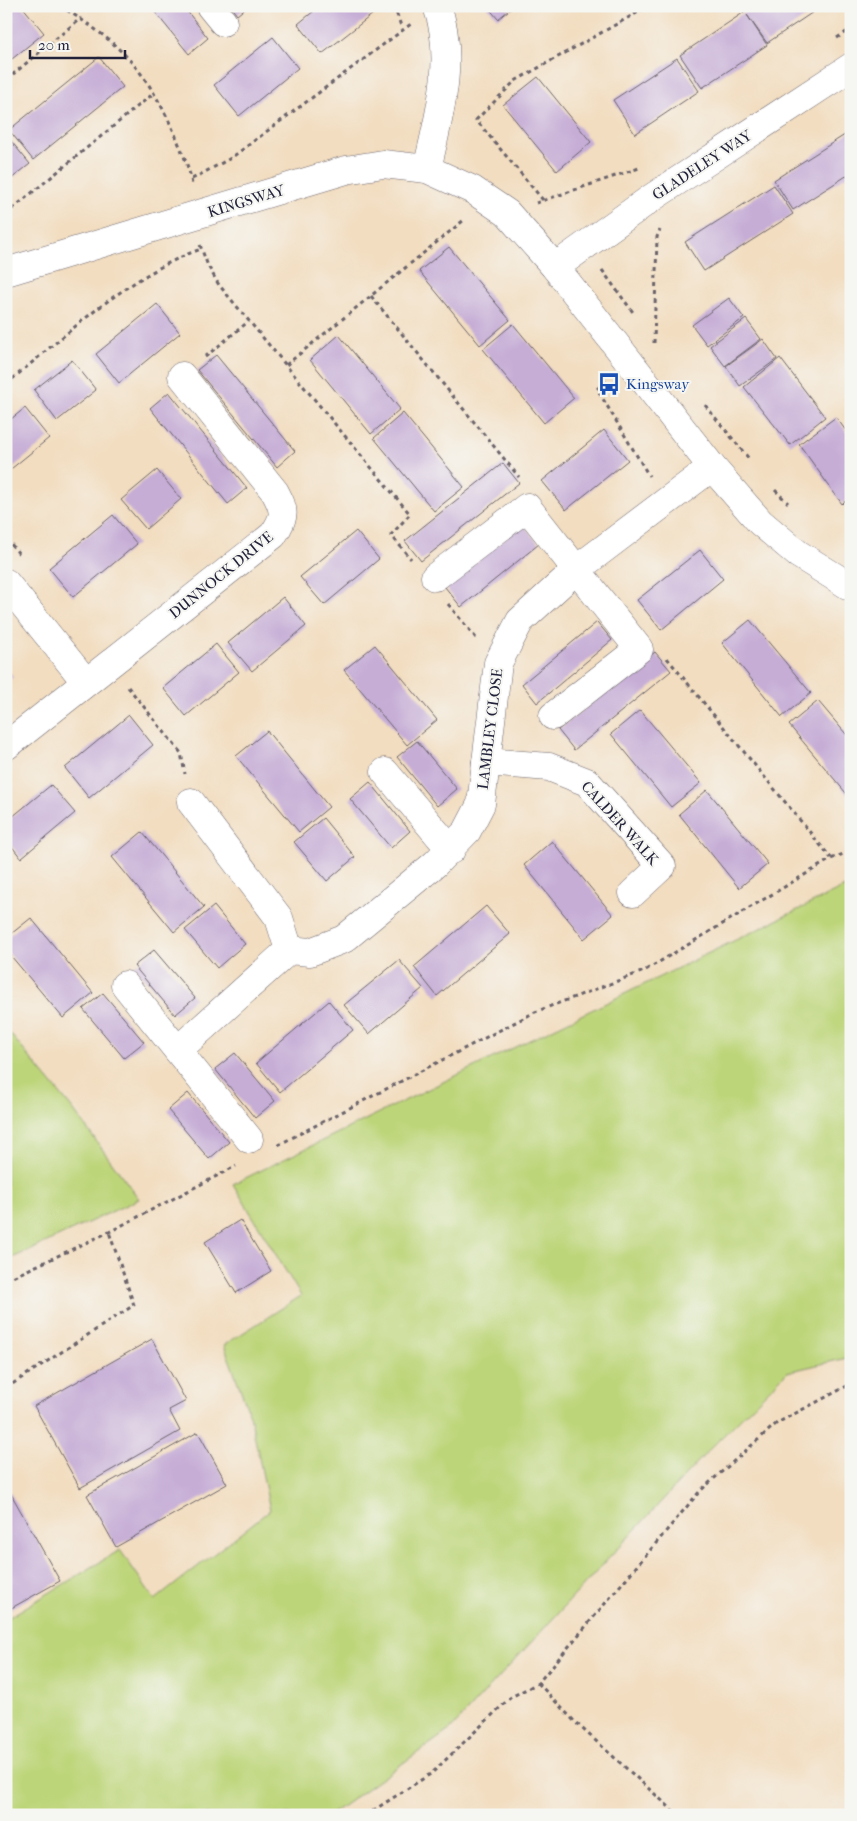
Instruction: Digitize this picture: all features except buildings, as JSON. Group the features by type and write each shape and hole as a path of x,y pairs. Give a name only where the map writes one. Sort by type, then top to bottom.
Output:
{"street":[{"path":"427,169 442,94 445,48 437,7"},
{"name":"GLADELEY WAY","path":"555,267 653,197 851,67"},
{"name":"KINGSWAY","path":"6,272 346,170 382,164 427,169 473,190 498,206 555,267 712,467 768,528 798,554 851,587"},
{"name":"DUNNOCK DRIVE","path":"6,746 85,681 273,535 282,522 284,508 275,492 182,376"},
{"name":"LAMBLEY CLOSE","path":"289,950 310,952 344,939 451,850 467,831 481,804 498,663 520,621 577,569 712,467"},
{"path":"438,586 527,507 639,649 553,716"},
{"path":"6,583 85,681"},
{"name":"CALDER WALK","path":"486,762 550,766 587,782 662,866 633,893"},
{"path":"385,772 451,850"},
{"path":"178,1050 289,950 279,918 191,802"},
{"path":"125,985 178,1050 253,1150"}],"path":[{"path":"60,6 80,18 122,49 148,80 180,148 192,179 201,249 219,285 410,514 391,535 413,562"},
{"path":"394,6 402,29"},
{"path":"543,200 476,120 515,81 649,6"},
{"path":"844,6 851,16"},
{"path":"192,179 231,158 402,29 437,7"},
{"path":"6,80 80,18"},
{"path":"834,40 851,29"},
{"path":"6,214 154,93"},
{"path":"286,365 498,206 543,200 647,165"},
{"path":"655,343 657,237 661,227"},
{"path":"584,246 637,319"},
{"path":"6,384 129,285 170,260 201,249"},
{"path":"182,376 249,322"},
{"path":"649,335 661,350"},
{"path":"655,343 597,389 650,480 668,500"},
{"path":"703,402 751,462"},
{"path":"769,483 792,507"},
{"path":"438,586 498,663"},
{"path":"109,663 181,753 191,802"},
{"path":"6,1280 109,1232 253,1150 535,1012 644,971 831,859 851,851"},
{"path":"6,1388 134,1305 109,1232"},
{"path":"366,1815 432,1773 511,1697 538,1683 700,1491 777,1423 851,1384"},
{"path":"538,1683 576,1723 678,1815"}],"green space":[{"path":"851,884 851,1357 787,1372 708,1451 451,1729 330,1815 6,1815 6,1619 120,1550 155,1600 270,1510 250,1415 224,1345 301,1296 233,1184"},
{"path":"6,1029 71,1107 139,1199 6,1261"}],"place":[{"name":"Kingsway","path":"609,384"}]}
